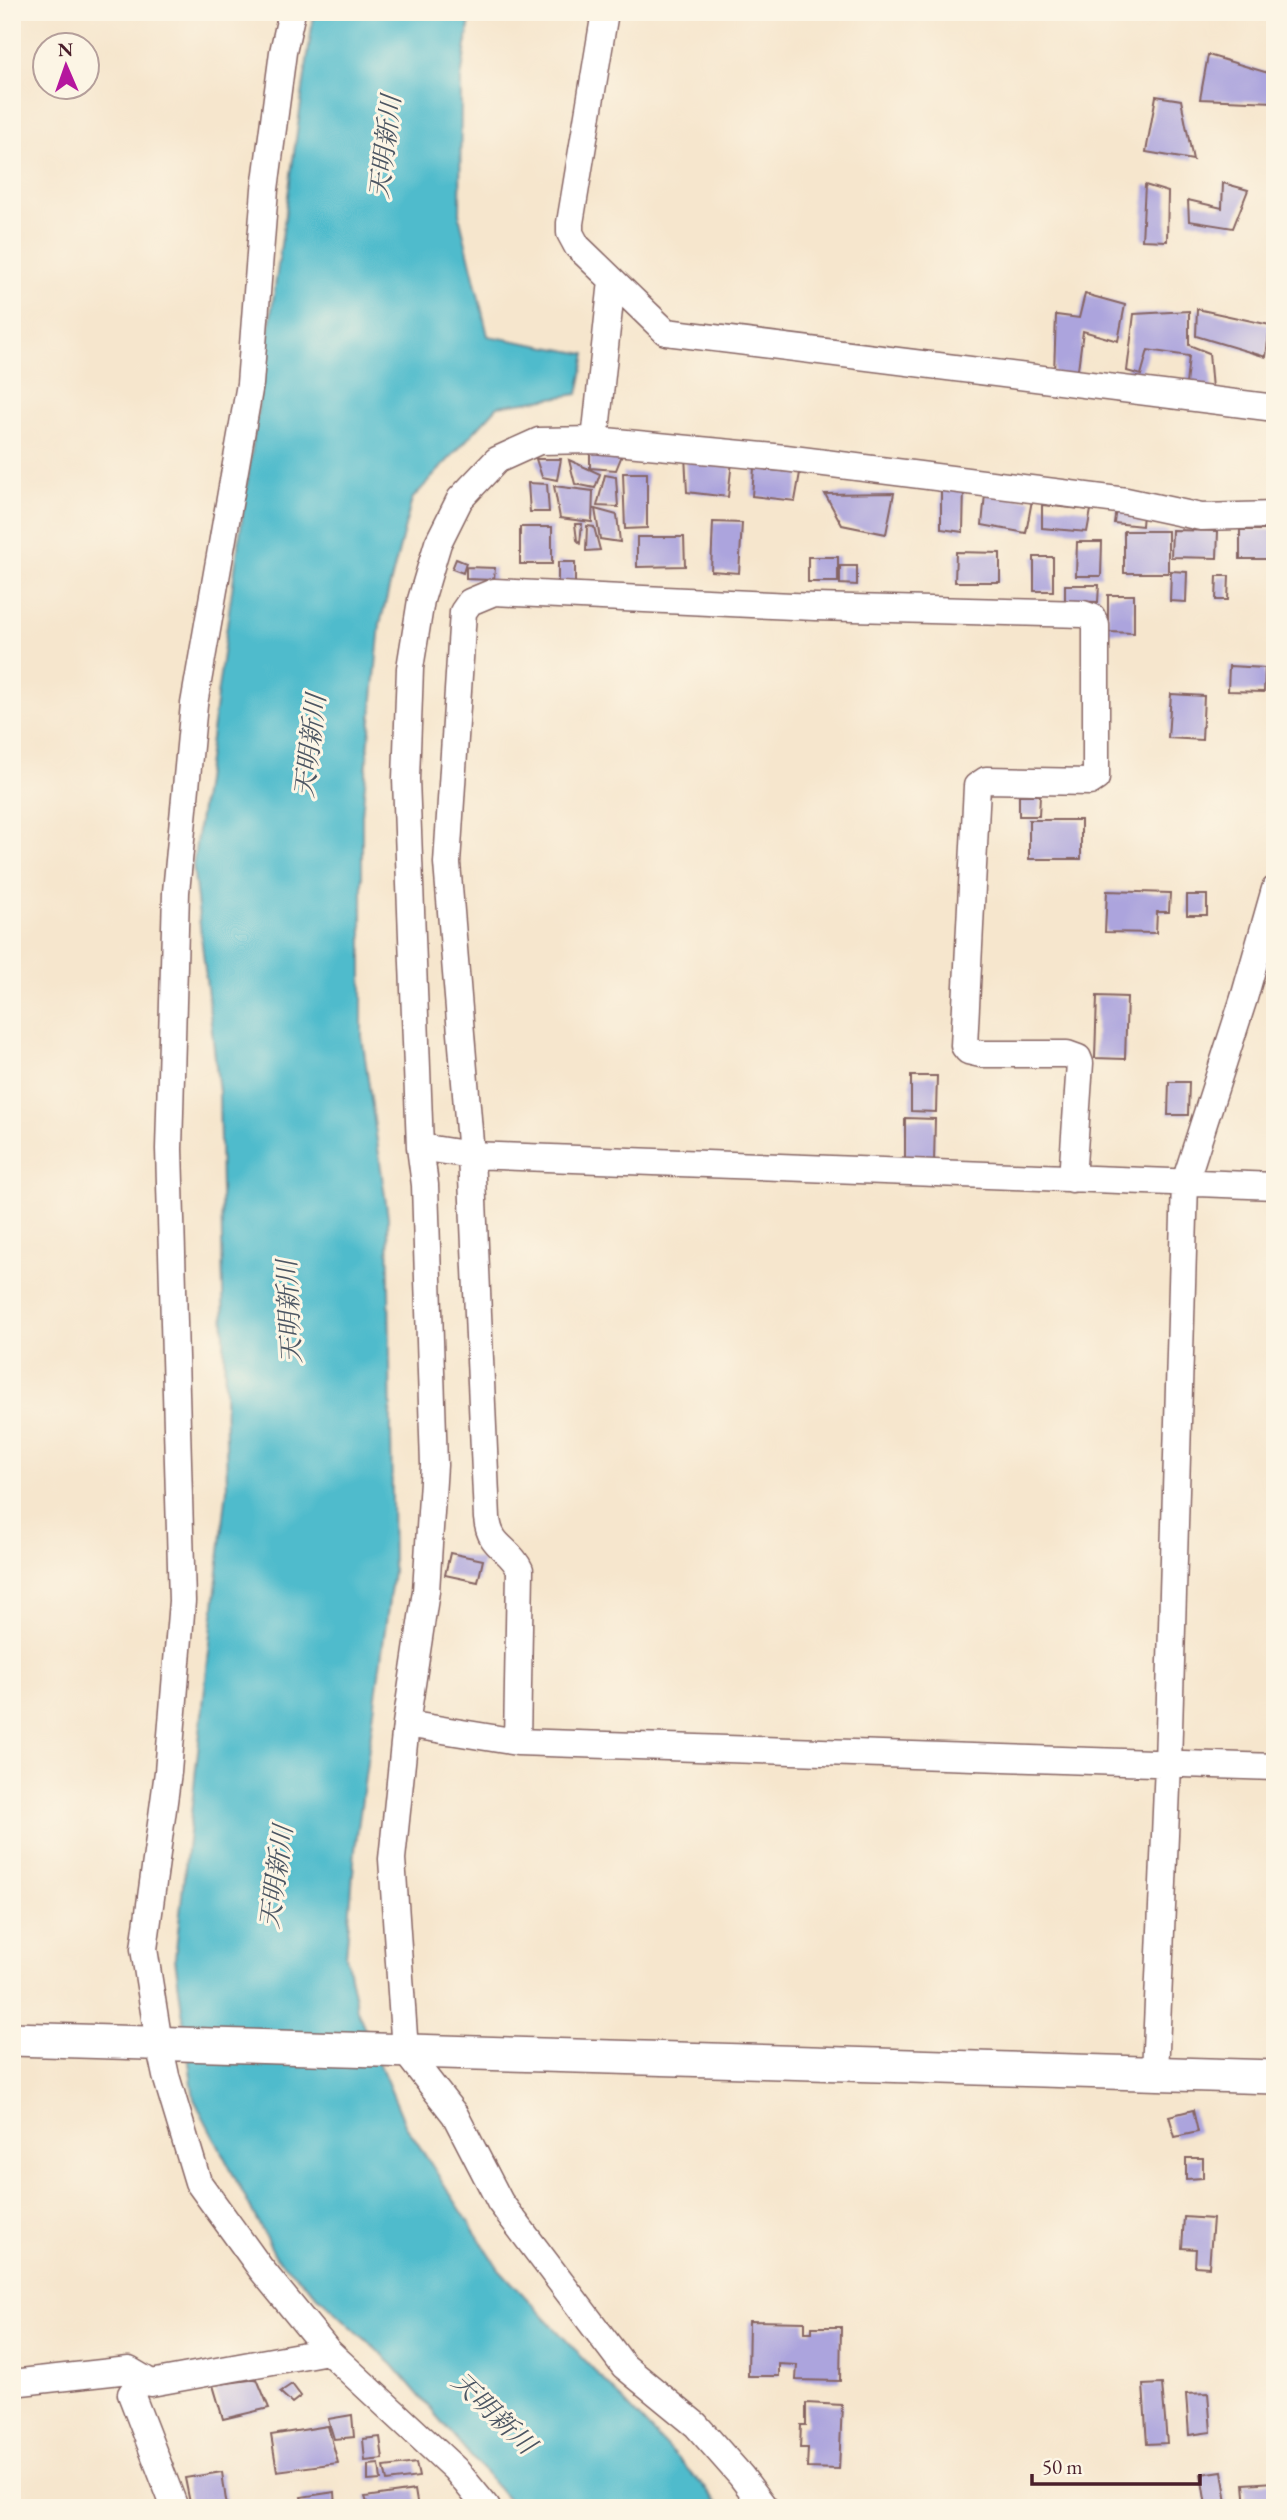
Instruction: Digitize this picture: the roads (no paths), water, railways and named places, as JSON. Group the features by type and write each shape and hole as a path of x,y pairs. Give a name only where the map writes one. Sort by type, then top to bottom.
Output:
{"street":[{"path":"292,12 283,52 265,189 250,384 194,704 176,892 170,1150 182,1601 168,1772 144,1949 166,2076 198,2182 261,2269 328,2351 455,2469 487,2508"},
{"path":"606,12 570,233 578,246 666,332 1275,408"},
{"path":"595,440 612,281"},
{"path":"765,2508 696,2425 624,2367 500,2202 455,2115 405,2051 393,1859 405,1724 426,1591 434,1465 425,1185 420,1147 406,779 410,668 421,600 438,543 460,499 497,460 539,440 595,440 785,458 1126,501 1201,517 1275,514"},
{"path":"517,1742 520,1570 517,1563 494,1542 488,1531 471,1155 447,863 463,612 470,602 494,592 815,607 1083,614 1092,617 1096,625 1096,779 1090,782 986,780 977,786 964,1046 968,1051 981,1054 1067,1054 1078,1058 1080,1063 1072,1179"},
{"path":"1155,2073 1168,1764 1185,1182 1244,998 1275,889"},
{"path":"420,1147 471,1155 1275,1186"},
{"path":"405,1724 517,1742 1275,1767"},
{"path":"12,2039 1275,2077"},
{"path":"12,2383 129,2370 151,2383 328,2351"},
{"path":"143,2378 131,2394 175,2508"}],"water":[{"name":"天明新川","path":"314,12 471,12 461,79 460,219 488,336 586,354 578,394 498,406 412,499 380,624 362,815 362,1037 388,1217 393,1571 355,1850 346,1956 357,2010 405,2124 499,2269 724,2508 515,2508 393,2365 276,2257 194,2099 175,1958 227,1489 219,1092 193,865"}]}
